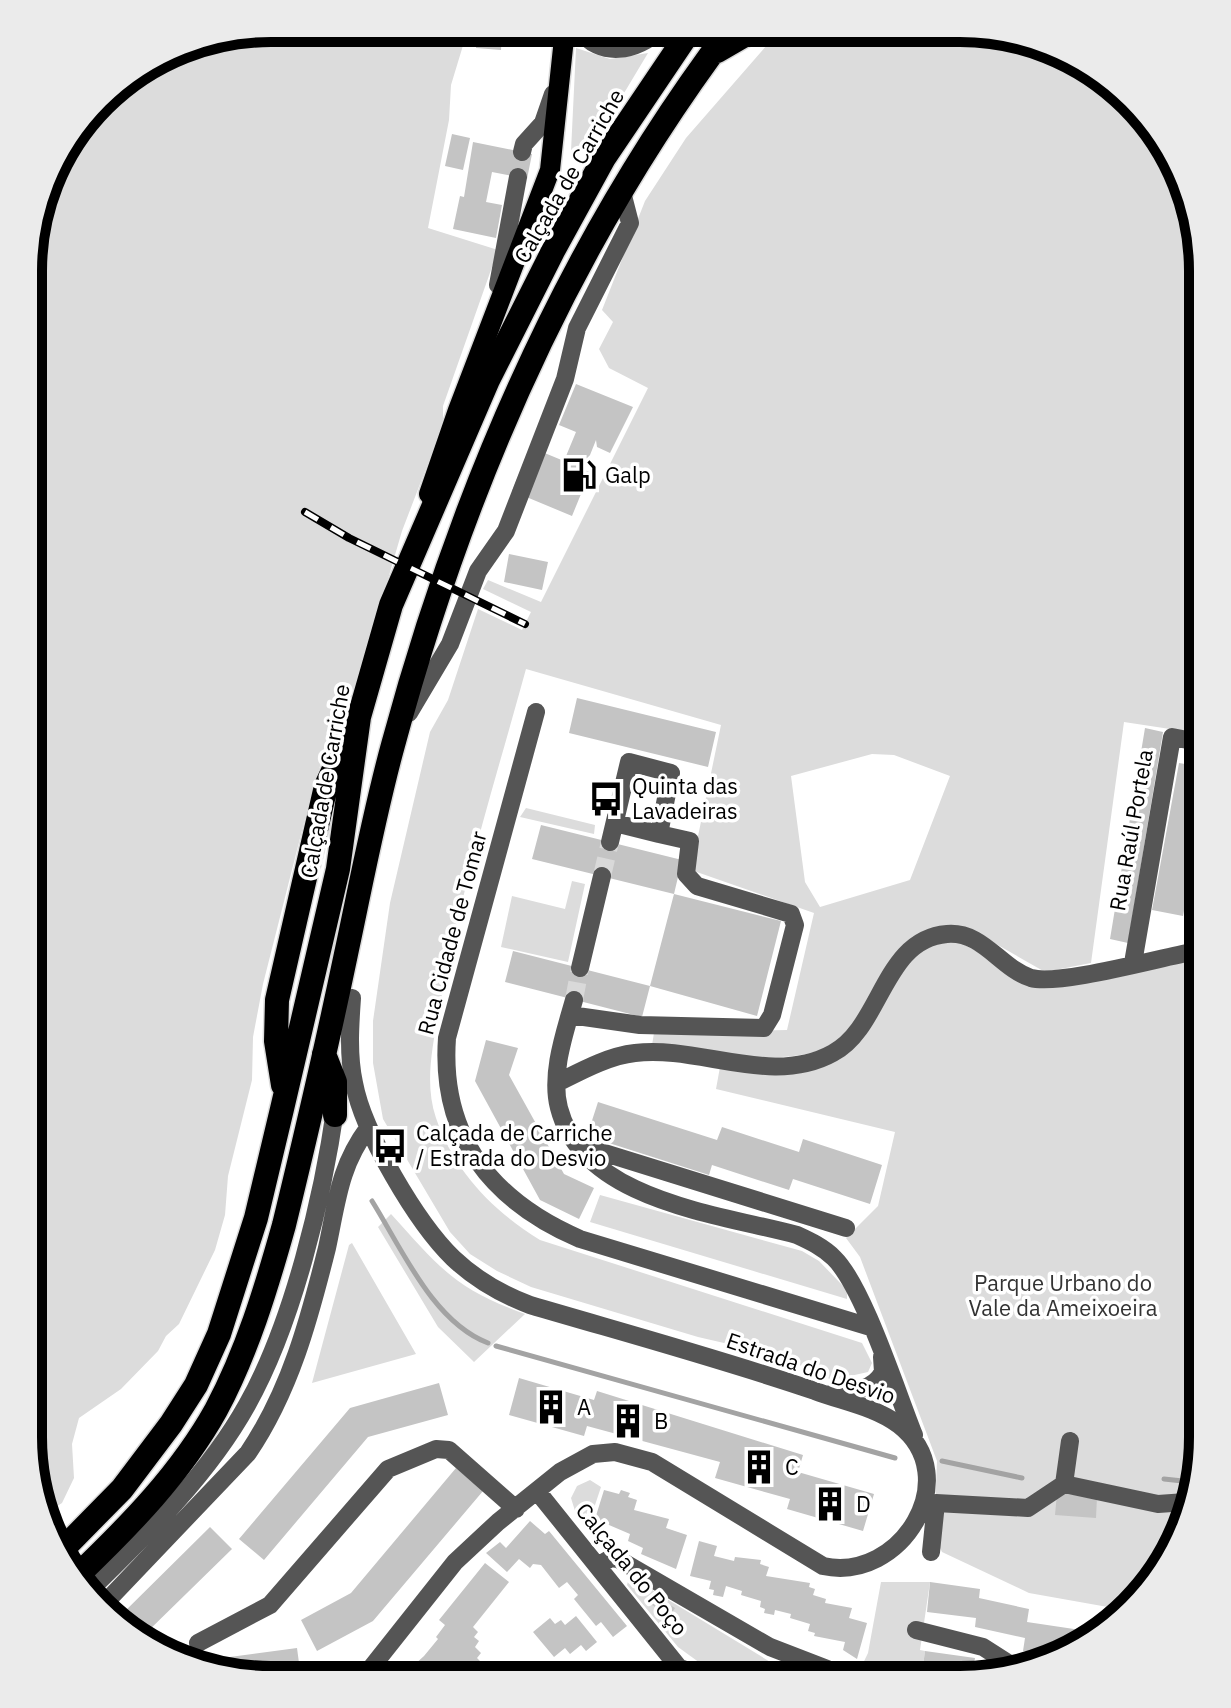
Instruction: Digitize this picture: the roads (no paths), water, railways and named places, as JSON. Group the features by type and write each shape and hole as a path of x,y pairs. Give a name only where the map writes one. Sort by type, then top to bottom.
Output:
{"highway":[{"name":"Calçada de Carriche","path":"69,1543 122,1489 196,1385 238,1281 282,1109 338,869 359,717 391,605 425,519 488,380 567,225 622,129 682,42"},
{"path":"84,1569 135,1520 176,1470 215,1412 238,1366 264,1295 284,1225 393,744 437,594 489,453 550,320 622,192 720,42"},
{"path":"711,54 732,42"},
{"path":"282,1109 283,1086 274,1020 285,962 326,786 359,717"},
{"path":"352,998 354,945 365,866"},
{"path":"285,962 287,995 324,1054 335,1082 335,1115"}],"main road":[{"path":"425,519 431,484 550,170 565,42"}],"street":[{"path":"593,42 621,49 635,47 642,42"},
{"path":"522,152 527,140 543,123 564,57"},
{"path":"474,372 474,353 506,254 518,177"},
{"path":"393,744 450,644 478,571 506,531 516,509 545,424 565,379 577,328 630,223 622,192"},
{"name":"Rua Cidade de Tomar","path":"536,712 447,1038 445,1068 450,1102 468,1146 504,1194 553,1228 580,1239 870,1327"},
{"name":"Rua Raúl Portela","path":"1133,963 1172,737 1189,740"},
{"path":"610,842 629,762 671,773 659,834"},
{"path":"373,1666 455,1562 537,1491 578,1461 593,1454 635,1456 652,1462 823,1566 850,1569 886,1555 902,1542 914,1525 925,1494 923,1456 852,1281 818,1244 797,1235 656,1198 623,1185 594,1163 579,1145 559,1109 557,1083 572,1007 640,1025 764,1028 772,1015 795,925 791,914 697,886 686,874 690,841 615,823"},
{"path":"580,968 602,876"},
{"path":"557,1083 584,1069 638,1052 762,1065 789,1064 832,1054 863,1021 896,966 926,940 943,934 960,934 975,939 1033,979 1049,980 1189,953"},
{"path":"96,1584 200,1472 247,1405 270,1356 296,1281 335,1115 352,998"},
{"name":"Estrada do Desvio","path":"352,998 350,1042 354,1085 368,1128 435,1237 452,1257 491,1287 530,1305 880,1414 899,1425 923,1456"},
{"path":"109,1599 248,1453 281,1398 314,1295 343,1169 368,1128"},
{"path":"579,1145 846,1228"},
{"path":"823,1394 861,1389 876,1382 883,1372 881,1355"},
{"path":"1064,1484 1070,1441"},
{"path":"198,1643 270,1605 376,1479 401,1463 436,1449 449,1450 516,1509"},
{"path":"931,1552 936,1503 1028,1508 1064,1484 1158,1504 1179,1502"},
{"name":"Calçada do Poço","path":"537,1491 679,1666"},
{"path":"599,1565 611,1558 618,1559 770,1647 819,1666"},
{"path":"916,1630 983,1647 1005,1661"}],"waterway":[{"path":"372,1201 435,1301 468,1333 488,1343"},
{"path":"496,1346 895,1458"},
{"path":"942,1461 1022,1478"},
{"path":"1164,1479 1185,1481"}],"tunnel":[{"path":"602,876 610,842"},
{"path":"574,1000 580,968"}],"railway":[{"path":"305,512 349,538 525,624"}],"place":[{"name":"Galp","path":"579,475"},
{"name":"Quinta das Lavadeiras","path":"606,799"},
{"name":"Calçada de Carriche / Estrada do Desvio","path":"390,1146"},
{"name":"A","path":"551,1407"},
{"name":"B","path":"628,1421"},
{"name":"C","path":"759,1467"},
{"name":"D","path":"830,1504"}],"park label":[{"name":"Parque Urbano do Vale da Ameixoeira","path":"1063,1296"}]}
